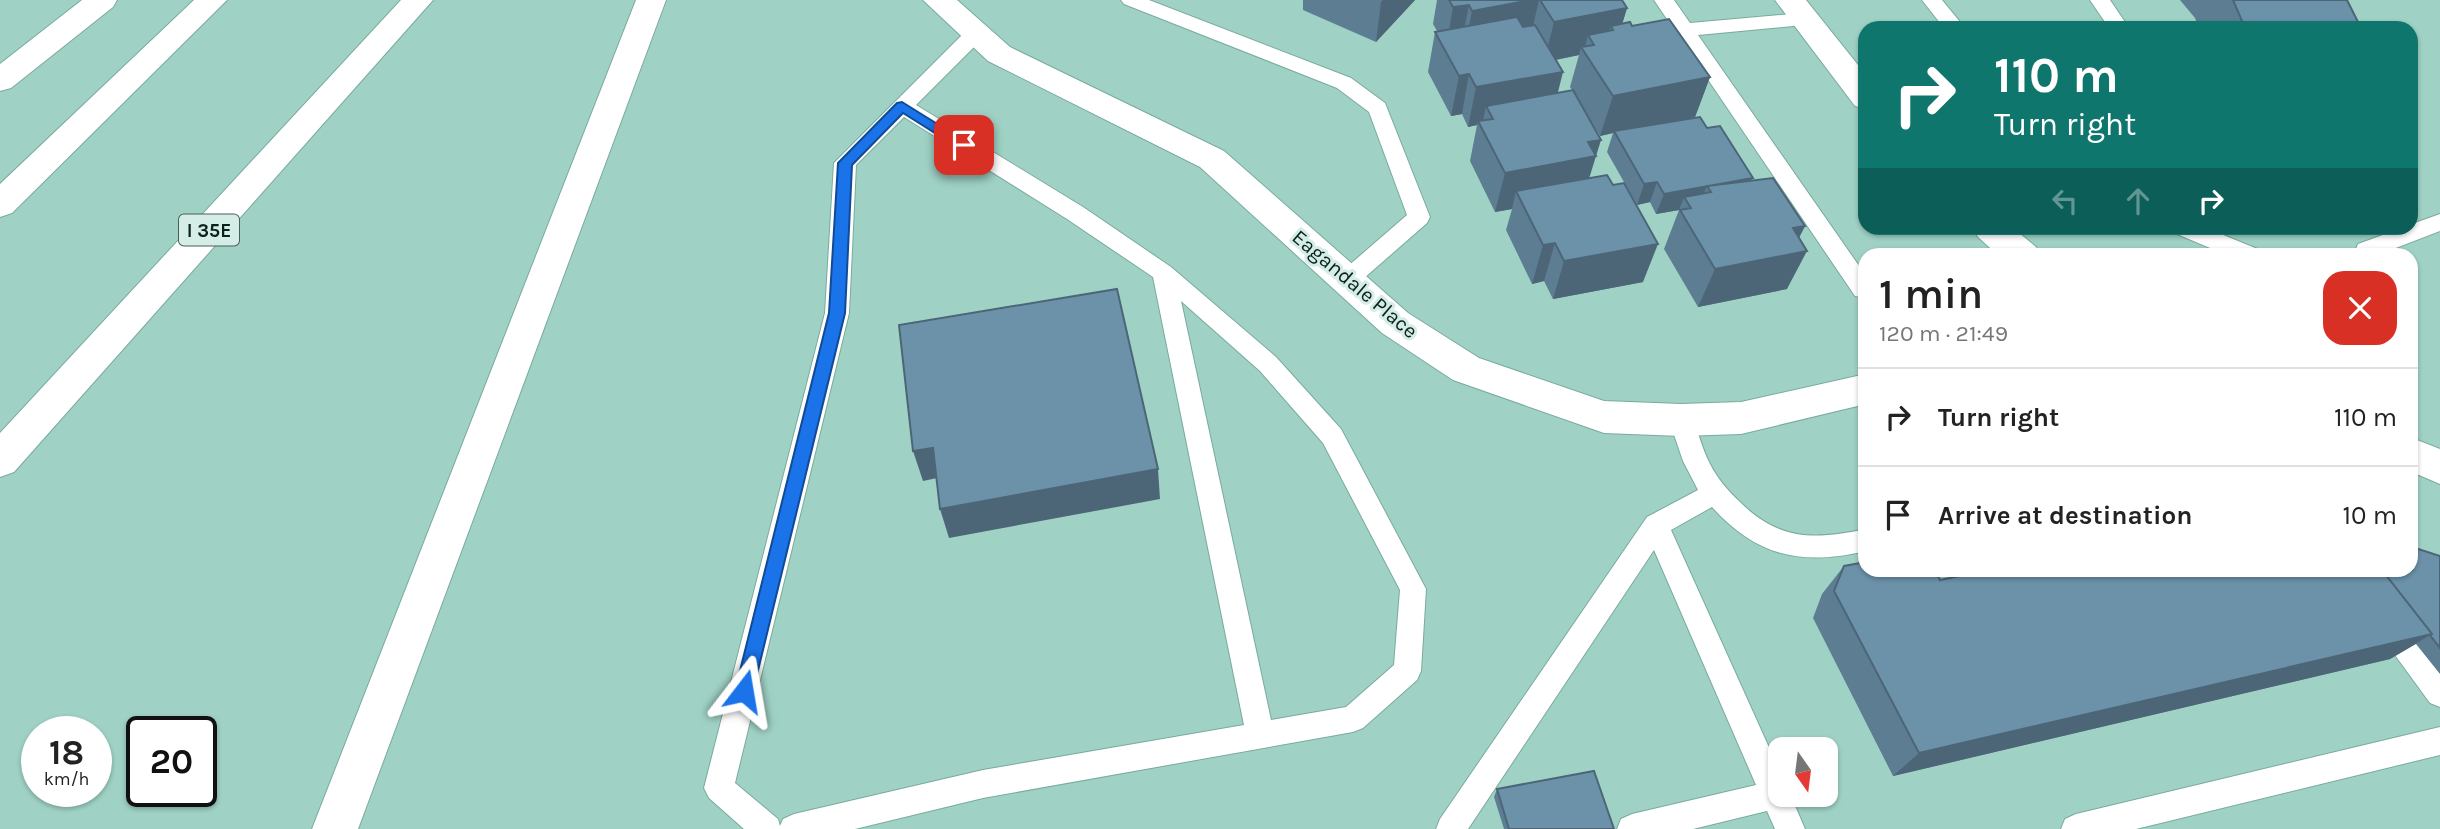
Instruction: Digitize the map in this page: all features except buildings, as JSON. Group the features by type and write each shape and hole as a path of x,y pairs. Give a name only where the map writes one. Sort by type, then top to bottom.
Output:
{"main road":[{"path":"0,80 102,0"},
{"path":"0,204 212,0"},
{"name":"I 35E","path":"0,460 418,0"},
{"path":"335,829 651,0"},
{"name":"Eagandale Place","path":"938,0 999,54 1212,159 1395,323 1466,369 1604,417 1681,420 1741,418 1858,391"},
{"path":"1797,10 1858,88"},
{"path":"1998,235 2014,248"},
{"path":"2418,457 2440,467"}],"lane":[{"path":"1131,0 1344,83 1378,108 1419,217 1347,280"},
{"path":"1664,0 1858,282"},
{"path":"1932,0 1949,21"},
{"path":"2100,0 2114,21"},
{"path":"1685,30 1797,10"},
{"path":"767,829 719,788 837,313 845,163 975,34"},
{"path":"794,829 983,784 1353,719 1407,671 1413,589 1332,436 1268,364 1163,273 1075,213 902,106"},
{"path":"2418,230 2440,222"},
{"path":"2214,235 2237,248"},
{"path":"2371,248 2406,235"},
{"path":"1163,273 1260,735"},
{"path":"1681,420 1698,466 1714,494 1746,524 1769,539 1793,547 1840,547 1858,542"},
{"path":"1451,829 1656,525 1714,494"},
{"path":"1656,525 1768,778"},
{"path":"2351,577 2440,694"},
{"path":"2076,829 2440,741"},
{"path":"1632,829 1768,796"},
{"path":"1781,807 1790,829"}],"route":[{"path":"744,691 837,313 845,163 902,106 964,145"}]}
